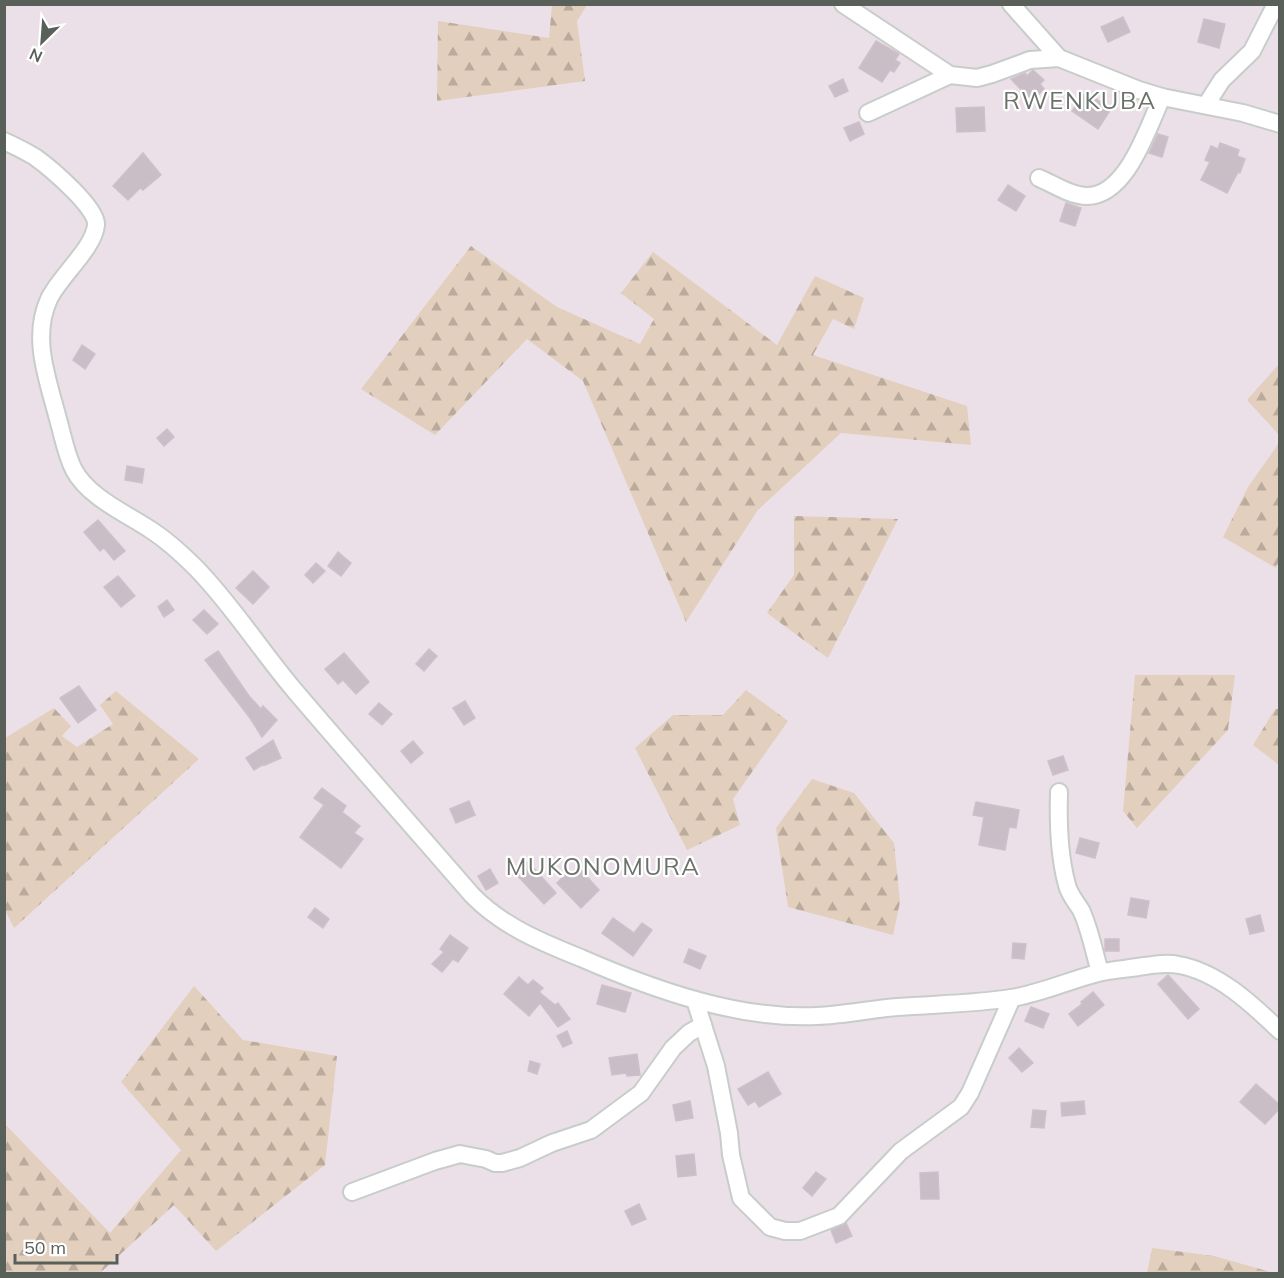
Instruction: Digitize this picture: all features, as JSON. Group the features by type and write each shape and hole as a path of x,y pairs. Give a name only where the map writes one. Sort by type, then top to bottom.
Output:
{"street":[{"path":"843,4 950,75 977,78 1030,60 1059,57"},
{"path":"1011,4 1059,57 1122,84 1162,97 1243,112 1280,124"},
{"path":"1206,105 1222,80 1252,51 1276,4"},
{"path":"868,113 950,75"},
{"path":"1039,178 1086,196 1097,195 1109,189 1124,174 1162,97"},
{"path":"4,141 18,147 46,166 75,193 95,216 97,223 92,239 49,299 43,322 41,345 43,365 67,450 80,479 104,500 166,541 197,569 293,689 485,908 520,931 572,955 695,1000 767,1014 817,1016 1012,998 1100,972 1161,963 1181,965 1216,980 1236,992 1280,1031"},
{"path":"1059,792 1062,866 1068,889 1081,911 1088,930 1100,972"},
{"path":"695,1000 716,1066 729,1132 731,1155 741,1198 770,1227 785,1231 800,1231 839,1216 901,1151 961,1107 970,1093 1012,998"},
{"path":"352,1192 460,1154 502,1163 591,1130 641,1093 673,1048 703,1024"}],"green space":[{"path":"552,5 587,5 577,21 585,81 437,101 438,21 549,38"},
{"path":"471,246 557,307 640,344 654,319 621,293 653,252 777,345 815,276 864,298 854,329 833,319 813,355 967,406 971,445 841,433 757,511 686,622 583,381 527,339 435,435 361,389"},
{"path":"1279,364 1279,435 1247,400"},
{"path":"1279,443 1280,559 1276,568 1223,537 1248,487"},
{"path":"794,516 898,519 828,658 767,613 794,575"},
{"path":"1135,675 1235,675 1228,730 1137,828 1123,811"},
{"path":"746,690 788,721 733,799 740,825 687,850 635,748 673,715 723,715"},
{"path":"116,691 199,759 14,928 4,908 5,738 54,708 71,726 62,736 77,747 113,724 100,705"},
{"path":"1275,709 1279,709 1279,765 1253,745"},
{"path":"812,779 854,793 894,843 900,902 893,935 788,907 776,828"},
{"path":"194,986 243,1040 337,1056 325,1165 216,1251 174,1205 100,1273 5,1273 5,1124 110,1233 181,1150 121,1082"},
{"path":"1152,1248 1214,1256 1274,1273 1147,1273"}],"building":[{"path":"1123,17 1130,32 1108,42 1101,27"},
{"path":"1204,19 1225,24 1219,48 1198,42"},
{"path":"876,41 899,54 895,60 900,63 894,72 890,70 882,82 859,68"},
{"path":"1033,70 1044,80 1040,84 1044,89 1032,101 1011,79 1025,73 1027,76"},
{"path":"843,79 848,91 835,97 829,86"},
{"path":"1086,92 1111,109 1098,129 1072,111"},
{"path":"984,107 985,131 957,132 956,108"},
{"path":"859,122 864,134 850,141 844,128"},
{"path":"1158,134 1168,137 1162,157 1149,153"},
{"path":"1220,143 1239,150 1237,156 1245,159 1240,173 1238,172 1227,193 1201,180 1210,162 1205,160 1211,146 1218,149"},
{"path":"143,153 161,175 143,190 140,188 128,200 113,186"},
{"path":"1008,185 1025,196 1016,211 998,200"},
{"path":"1066,203 1081,208 1075,226 1060,221"},
{"path":"82,345 95,354 85,369 73,360"},
{"path":"167,429 174,437 164,446 157,438"},
{"path":"127,466 144,469 142,483 125,480"},
{"path":"98,520 125,551 114,560 104,548 100,551 84,532"},
{"path":"338,552 351,563 341,576 328,566"},
{"path":"316,563 325,571 313,583 305,575"},
{"path":"253,571 269,587 253,604 236,588"},
{"path":"118,576 135,596 121,607 104,587"},
{"path":"167,600 174,610 164,617 158,607"},
{"path":"204,610 218,624 207,634 193,620"},
{"path":"429,649 437,656 424,671 416,664"},
{"path":"218,651 249,696 261,709 263,706 277,720 262,737 205,660"},
{"path":"344,653 369,682 356,694 343,680 338,684 325,669"},
{"path":"79,686 96,710 78,723 60,698"},
{"path":"465,701 475,718 464,725 453,708"},
{"path":"379,703 392,714 382,725 369,714"},
{"path":"273,740 281,758 254,770 246,758"},
{"path":"413,741 423,753 411,763 401,751"},
{"path":"1063,756 1068,770 1053,775 1048,761"},
{"path":"322,788 346,806 342,812 360,826 354,833 363,839 341,868 300,837 324,805 314,798"},
{"path":"469,801 475,815 456,823 450,809"},
{"path":"976,802 1019,810 1016,828 1009,827 1005,850 979,845 984,817 973,815"},
{"path":"1080,838 1099,843 1095,858 1076,853"},
{"path":"528,862 556,893 544,904 515,873"},
{"path":"490,869 498,883 486,890 478,876"},
{"path":"581,870 599,890 581,908 557,883 568,872 573,878"},
{"path":"1131,898 1149,901 1146,918 1128,915"},
{"path":"315,908 329,919 323,928 308,917"},
{"path":"1260,915 1264,931 1250,934 1246,919"},
{"path":"613,918 634,933 642,923 652,930 633,956 602,933"},
{"path":"450,935 468,948 458,962 453,959 442,972 432,964 444,952 440,949"},
{"path":"1105,939 1119,939 1119,951 1105,951"},
{"path":"1013,943 1026,944 1024,959 1012,958"},
{"path":"689,949 706,956 700,969 684,962"},
{"path":"1168,975 1199,1009 1188,1019 1158,984"},
{"path":"519,977 528,985 533,980 543,988 539,992 555,1005 558,1003 570,1019 558,1027 540,1003 529,1016 504,994"},
{"path":"602,985 631,993 625,1012 597,1004"},
{"path":"1093,992 1104,1005 1078,1026 1069,1014"},
{"path":"1031,1007 1049,1014 1043,1028 1025,1021"},
{"path":"567,1031 572,1043 563,1047 557,1036"},
{"path":"1019,1048 1033,1063 1022,1072 1009,1058"},
{"path":"637,1054 640,1075 627,1076 626,1073 612,1075 609,1058"},
{"path":"530,1061 540,1064 537,1074 528,1071"},
{"path":"768,1072 781,1094 759,1107 755,1101 748,1105 738,1089"},
{"path":"1256,1084 1280,1105 1280,1108 1265,1124 1240,1102"},
{"path":"690,1101 693,1118 676,1121 673,1105"},
{"path":"1084,1101 1085,1114 1062,1116 1061,1103"},
{"path":"1033,1110 1046,1111 1044,1128 1031,1127"},
{"path":"694,1154 696,1175 678,1177 676,1156"},
{"path":"816,1172 826,1179 812,1196 803,1188"},
{"path":"938,1172 939,1199 921,1199 920,1173"},
{"path":"639,1204 646,1219 632,1225 625,1211"},
{"path":"846,1223 852,1236 836,1243 831,1230"}],"district":[{"name":"RWENKUBA","path":"1080,101"},
{"name":"MUKONOMURA","path":"603,867"}]}
